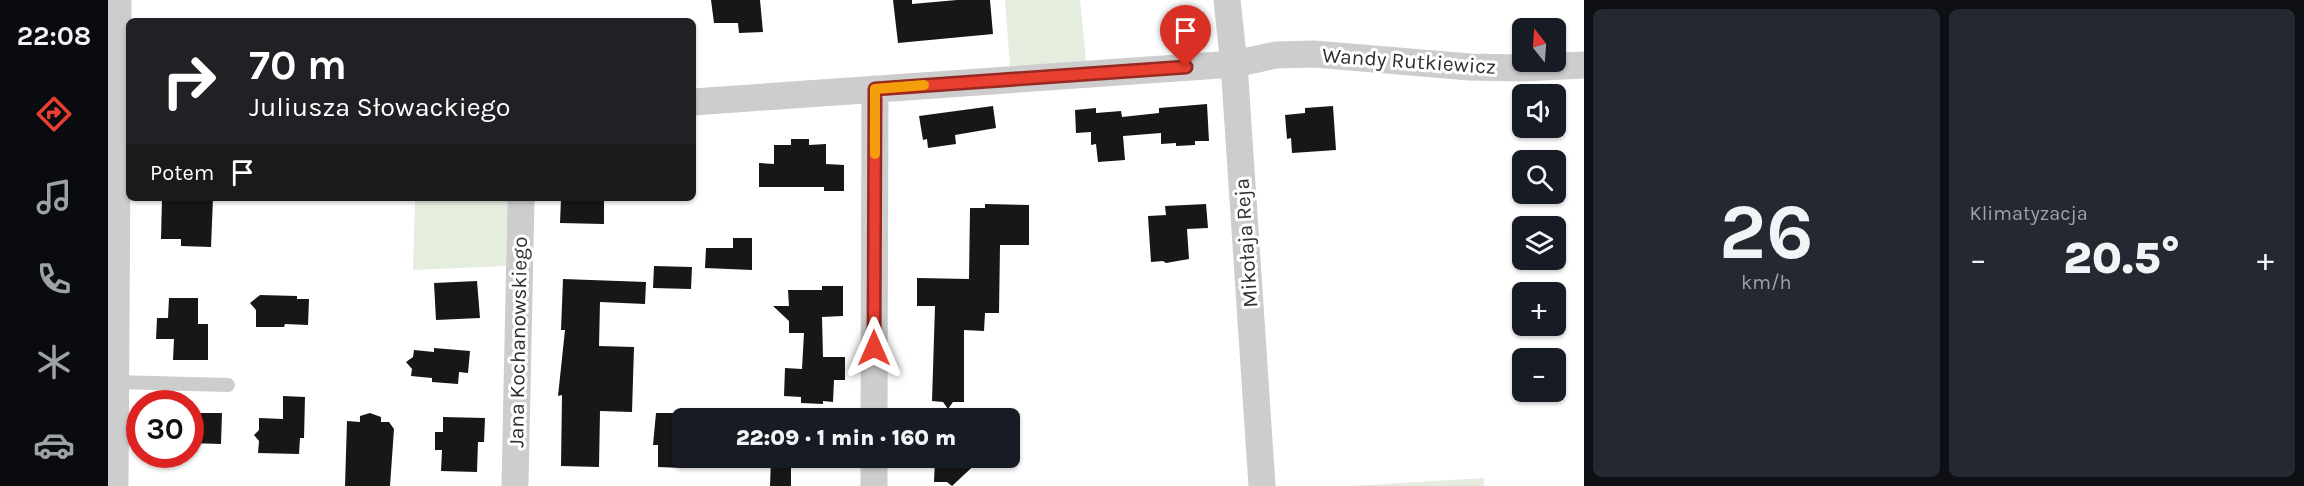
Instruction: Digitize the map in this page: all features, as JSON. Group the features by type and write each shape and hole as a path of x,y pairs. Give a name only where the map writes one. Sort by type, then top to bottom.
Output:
{"street":[{"path":"115,486 115,382 123,147 118,0"},
{"name":"Mikołaja Reja","path":"1227,0 1234,64 1262,486"},
{"name":"Wandy Rutkiewicz","path":"696,102 1234,64 1276,55 1314,54 1470,67 1522,68 1584,65"},
{"path":"874,408 875,89"},
{"name":"Jana Kochanowskiego","path":"515,486 521,201"},
{"path":"874,468 874,486"}],"lane":[{"path":"115,382 228,386"}],"green space":[{"path":"1005,0 1080,0 1086,61 1010,67"},
{"path":"415,201 507,201 506,266 413,270"},
{"path":"1484,478 1484,486 1352,486"}],"building":[{"path":"711,0 760,0 763,32 739,33 738,23 714,23"},
{"path":"893,0 912,0 912,4 990,0 993,34 898,43"},
{"path":"1207,104 1209,141 1195,141 1195,145 1161,144 1161,133 1123,136 1125,160 1098,162 1096,144 1091,145 1091,132 1076,133 1075,110 1096,108 1096,113 1121,111 1122,117 1159,113 1159,108"},
{"path":"993,106 996,128 955,135 956,144 928,148 927,139 923,140 919,116"},
{"path":"1333,106 1336,150 1292,153 1291,138 1287,139 1285,115 1305,113 1305,108"},
{"path":"791,139 809,139 809,145 826,144 826,164 844,165 844,191 824,191 824,187 759,187 759,163 774,164 774,145 791,145"},
{"path":"162,201 213,201 211,247 181,246 181,239 161,239"},
{"path":"561,201 604,201 604,224 560,223"},
{"path":"985,204 1029,205 1029,245 1000,245 999,313 985,313 984,331 964,330 964,402 953,402 947,408 943,402 932,401 935,306 917,306 917,278 969,279 970,208 985,208"},
{"path":"1206,204 1208,228 1187,229 1189,259 1166,263 1151,262 1148,216 1166,215 1165,206"},
{"path":"733,238 752,238 752,270 705,268 706,248 733,248"},
{"path":"654,266 692,267 691,289 653,288"},
{"path":"563,279 646,282 645,304 600,302 599,346 634,347 632,412 600,411 599,467 561,466 562,395 558,396 565,330 561,330"},
{"path":"477,281 480,318 436,320 434,283"},
{"path":"822,286 843,286 843,316 822,317 823,357 845,357 845,380 834,380 833,402 801,403 801,397 784,396 785,368 802,369 804,333 789,333 789,321 773,306 789,306 788,290 822,290"},
{"path":"260,295 297,296 297,299 309,299 308,325 285,324 284,327 256,327 256,310 250,303"},
{"path":"169,298 198,298 198,324 208,324 208,360 173,360 174,339 156,339 157,318 168,318"},
{"path":"434,348 470,351 468,373 459,372 458,384 432,382 432,378 411,376 412,369 406,362 413,357 414,350 434,352"},
{"path":"283,396 305,397 304,438 300,438 299,454 258,453 259,441 254,435 259,430 259,418 283,419"},
{"path":"204,413 222,413 221,444 204,443"},
{"path":"370,413 381,417 381,422 389,422 394,429 390,486 345,486 347,421 360,422 360,416"},
{"path":"656,413 672,413 672,468 658,467 658,445 653,445"},
{"path":"443,417 485,418 484,442 478,442 477,472 441,471 442,450 435,450 435,432 443,432"},
{"path":"771,468 791,468 791,486 770,486"},
{"path":"935,468 971,468 952,486 947,482 934,482"}],"slow traffic":[{"path":"875,154 875,89 924,85"}],"route":[{"path":"874,348 875,89 1186,67"}]}
